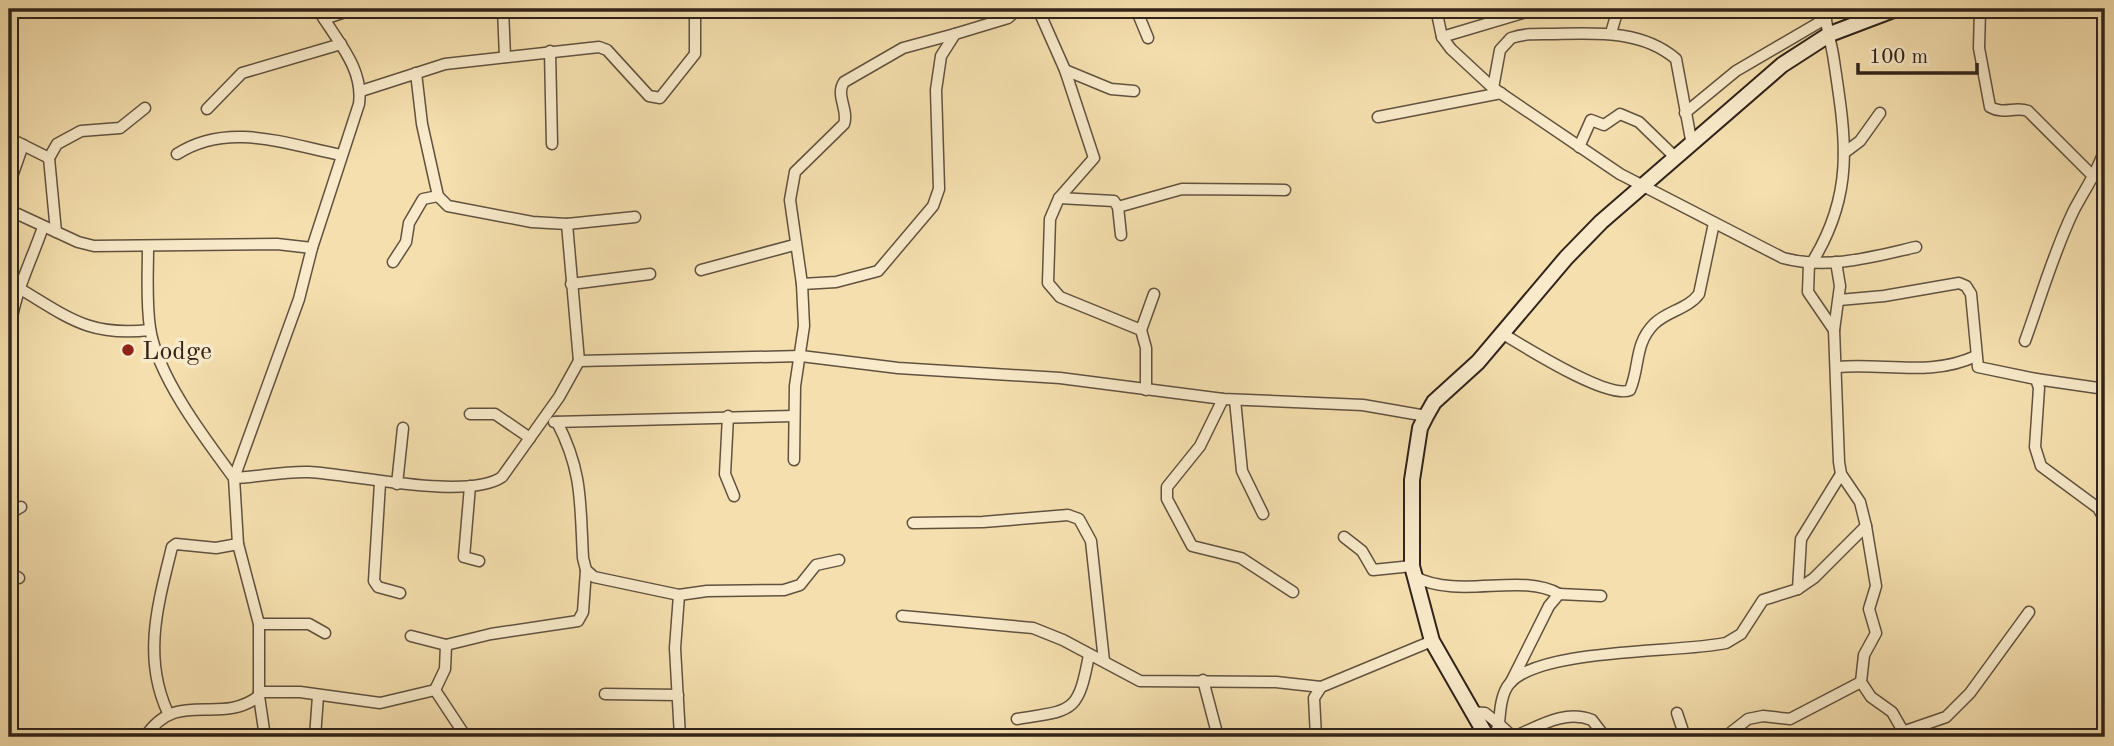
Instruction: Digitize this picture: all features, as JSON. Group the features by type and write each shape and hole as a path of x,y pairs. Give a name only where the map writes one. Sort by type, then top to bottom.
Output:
{"street":[{"path":"265,737 259,694 260,624 238,544 234,478 299,299 360,91 357,75 318,9"},
{"path":"324,19 354,9"},
{"path":"503,9 505,57"},
{"path":"360,91 445,64 550,51 603,48 649,96 660,98 695,54 695,9"},
{"path":"794,460 794,416 802,356 802,284 794,245 790,200 795,172 844,124 846,114 840,86 903,48 1008,18 1018,9"},
{"path":"1038,9 1065,69 1094,158 1059,198 1050,219 1048,283 1060,297 1141,330"},
{"path":"1136,9 1148,38"},
{"path":"1436,9 1442,37 1451,49 1497,90 1643,186 1783,258 1810,264 1836,262 1916,247"},
{"path":"1442,37 1536,9"},
{"path":"1611,33 1618,9"},
{"path":"1487,737 1432,641 1414,571 1412,480 1420,428 1426,416 1434,402 1503,334 1566,258 1643,186 1782,65 1830,34 1896,9"},
{"path":"1980,9 1979,48 1990,107 2007,112 2023,109 2028,111 2094,177"},
{"path":"1685,113 1736,71 1825,14 1830,34 1844,153 1840,201 1830,229 1810,264 1808,292 1834,330"},
{"path":"1497,90 1500,50 1511,38 1611,33 1645,41 1676,59 1681,69 1685,113 1692,145"},
{"path":"802,284 851,279 878,271 933,206 939,189 936,150 938,69 947,42 955,34"},
{"path":"207,109 232,79 242,73 341,44"},
{"path":"550,51 552,144"},
{"path":"1065,69 1111,89 1135,91"},
{"path":"416,73 422,124 438,196 448,206 532,222 567,224 635,217"},
{"path":"1378,117 1497,90"},
{"path":"57,232 49,158 58,144 81,131 120,128 145,108"},
{"path":"1844,153 1860,141 1880,113"},
{"path":"1580,147 1591,120 1604,125 1620,114 1639,122 1676,158"},
{"path":"177,154 210,137 221,136 250,137 341,155"},
{"path":"9,138 49,158"},
{"path":"9,185 23,145"},
{"path":"2025,341 2049,267 2075,209 2094,177 2105,148"},
{"path":"1118,207 1182,189 1285,190"},
{"path":"393,262 406,242 409,223 423,199 438,196"},
{"path":"1059,198 1112,200 1118,207 1121,235"},
{"path":"9,210 94,246 277,244 312,248"},
{"path":"1503,334 1586,379 1616,390 1630,390 1637,350 1644,335 1654,323 1694,301 1699,294 1714,223"},
{"path":"234,478 310,472 380,483 470,486 490,483 502,477 572,378 579,361 567,224"},
{"path":"9,340 18,287 34,256 43,226"},
{"path":"701,270 794,245"},
{"path":"148,247 150,330 165,373 234,478"},
{"path":"1836,262 1839,299 1834,330 1838,367 1841,474 1860,502 1876,586 1868,609 1876,633 1864,654 1861,682 1871,697 1892,712 1903,731"},
{"path":"571,284 650,274"},
{"path":"1839,299 1884,296 1959,283 1966,286 1971,294 1978,367 2105,390"},
{"path":"18,287 74,321 95,329 113,332 150,330"},
{"path":"1146,390 1146,348 1141,330 1154,294"},
{"path":"579,361 802,356 898,368 1060,378 1223,399 1363,405 1426,416"},
{"path":"1838,367 1866,365 1928,370 1959,364 1976,356"},
{"path":"2036,379 2039,388 2035,447 2041,466 2098,508 2105,520"},
{"path":"1223,399 1200,446 1167,488 1167,499 1192,545 1241,558 1293,592"},
{"path":"1235,400 1242,471 1263,514"},
{"path":"470,415 495,414 530,438"},
{"path":"543,421 658,421 728,416 794,416"},
{"path":"728,416 725,474 734,496"},
{"path":"411,636 446,645 491,634 578,621 583,612 586,570 576,467 573,453 557,422"},
{"path":"397,484 403,428"},
{"path":"1798,589 1801,539 1841,474"},
{"path":"380,483 374,581 378,587 400,593"},
{"path":"470,486 464,557 479,561"},
{"path":"9,514 20,507"},
{"path":"913,523 983,522 1068,515 1079,519 1091,541 1104,661"},
{"path":"1511,682 1558,662 1726,643 1741,634 1769,595 1798,589 1814,578 1866,526"},
{"path":"1345,537 1362,551 1373,570 1414,571 1444,587 1536,587 1559,594 1601,596"},
{"path":"168,713 155,681 152,645 172,547 216,548 238,544"},
{"path":"586,570 603,581 679,595 707,591 793,589 816,565 839,560"},
{"path":"9,572 19,578"},
{"path":"1494,737 1499,724 1500,706 1559,594"},
{"path":"679,595 675,648 680,737"},
{"path":"1888,737 1946,717 1954,710 2029,612"},
{"path":"902,616 1034,628 1063,640 1140,681 1276,682 1321,687 1432,641"},
{"path":"260,624 309,624 325,633"},
{"path":"145,737 157,721 168,713 189,709 234,708 259,694 318,696 385,703 435,690 445,669 446,645"},
{"path":"1017,719 1064,712 1072,706 1083,688 1089,656"},
{"path":"1203,680 1218,737"},
{"path":"1725,737 1748,719 1763,716 1790,719 1861,682"},
{"path":"1315,737 1314,698 1321,687"},
{"path":"435,690 466,737"},
{"path":"605,694 678,695"},
{"path":"315,737 318,696"},
{"path":"1471,712 1485,713 1513,737 1545,722 1572,716 1592,720 1605,737"},
{"path":"1677,713 1685,737"}],"place":[{"name":"Lodge","path":"128,350"}]}
